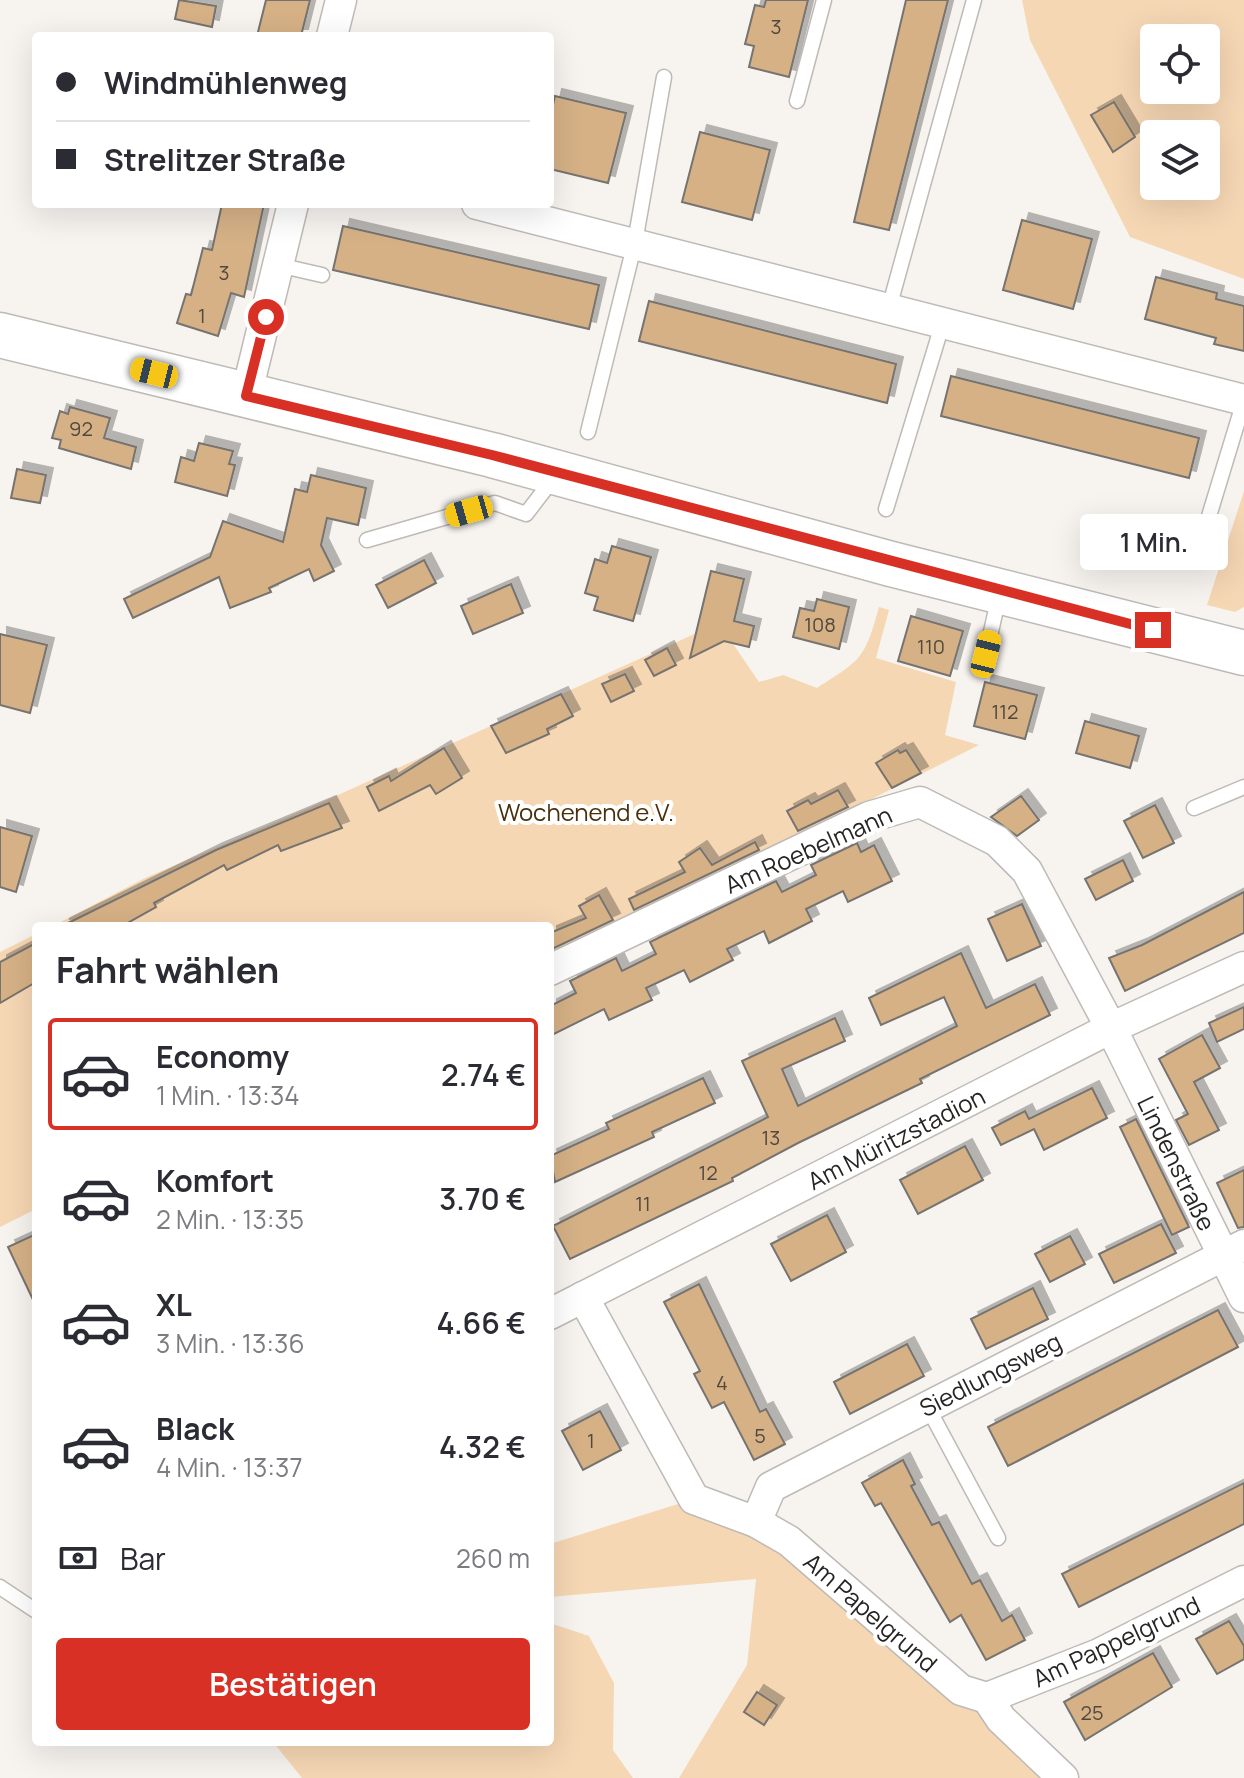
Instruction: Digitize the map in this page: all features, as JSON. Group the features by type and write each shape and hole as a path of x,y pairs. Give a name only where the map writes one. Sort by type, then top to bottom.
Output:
{"main road":[{"path":"0,335 571,476 1000,592 1240,649"}],"street":[{"path":"333,32 341,0"},
{"path":"246,396 292,208"},
{"path":"494,208 1244,401"},
{"name":"Am Roebelmann","path":"554,968 869,817 920,802 997,841 1027,871 1111,1028"},
{"name":"Am Müritzstadion","path":"554,1312 1111,1028 1244,967"},
{"name":"Lindenstraße","path":"1111,1028 1232,1257 1244,1297"},
{"name":"Siedlungsweg","path":"756,1522 787,1496 930,1413 1232,1257"},
{"path":"583,1297 694,1499 756,1522"},
{"name":"Am Papelgrund","path":"756,1522 789,1541 961,1690 987,1698"},
{"name":"Am Pappelgrund","path":"987,1698 1099,1654 1244,1581"},
{"path":"987,1698 1001,1719 1063,1778"}],"lane":[{"path":"797,101 824,0"},
{"path":"889,308 974,0"},
{"path":"588,432 635,242 664,77"},
{"path":"278,265 322,275"},
{"path":"886,509 943,322"},
{"path":"1196,559 1244,401"},
{"path":"367,540 495,503 526,514 546,488 571,476"},
{"path":"986,654 1000,592"},
{"path":"1194,808 1244,787"},
{"path":"930,1413 998,1538"},
{"path":"0,1587 32,1608"}],"green space":[{"path":"1022,0 1244,0 1244,279 1130,237 1030,40"},
{"path":"1244,491 1244,607 1235,612 1207,605"},
{"name":"Wochenend e.V.","path":"879,607 889,610 876,658 956,682 945,735 979,745 554,959 554,922 61,922 145,878 307,809 712,626 725,632 759,682 783,675 817,688 852,664 869,638"},
{"path":"32,936 32,1211 0,1227 0,952"},
{"path":"694,1499 756,1522 961,1690 1046,1778 679,1778 747,1665 756,1579 554,1597 554,1543"},
{"path":"554,1624 589,1636 614,1683 613,1750 633,1778 302,1778 276,1746 554,1746"}],"building":[{"path":"179,0 216,6 212,27 175,19"},
{"path":"266,0 310,0 302,32 258,32"},
{"path":"766,0 808,0 789,77 749,67 754,46 745,44 755,5 764,7"},
{"path":"906,0 948,0 889,230 854,222"},
{"path":"555,96 626,113 608,183 554,170"},
{"path":"1114,102 1135,137 1113,152 1091,115"},
{"path":"700,132 770,150 752,220 682,202"},
{"path":"221,208 263,208 244,297 231,293 218,336 177,323 186,294 191,295 203,248 212,250"},
{"path":"1022,220 1092,239 1073,309 1003,290"},
{"path":"343,226 599,285 589,329 333,270"},
{"path":"1156,277 1217,293 1216,299 1244,306 1244,351 1214,344 1216,338 1145,319"},
{"path":"649,301 896,364 887,403 639,341"},
{"path":"951,376 1199,438 1189,478 941,416"},
{"path":"70,407 110,418 104,438 136,447 131,469 59,448 61,440 52,438 60,411 68,414"},
{"path":"199,443 233,451 229,464 235,465 227,496 175,482 181,457 194,461"},
{"path":"17,469 46,475 40,503 11,498"},
{"path":"311,475 366,488 358,525 327,518 321,545 334,571 314,581 309,569 269,588 271,592 230,608 219,577 133,618 124,599 210,557 223,521 283,542 295,489 307,492"},
{"path":"612,546 651,557 633,621 594,610 598,597 585,593 595,559 607,563"},
{"path":"424,560 436,583 388,608 376,585"},
{"path":"711,571 744,579 734,621 754,626 749,647 724,641 690,658"},
{"path":"511,584 523,613 473,634 461,606"},
{"path":"817,599 849,607 839,649 793,637 800,608 814,611"},
{"path":"911,616 963,631 950,676 898,661"},
{"path":"0,634 47,645 30,713 0,705"},
{"path":"667,648 676,665 654,676 645,660"},
{"path":"625,674 634,691 611,702 602,684"},
{"path":"985,682 1037,695 1025,739 974,726"},
{"path":"561,694 573,716 547,729 549,734 506,753 491,726"},
{"path":"1085,721 1139,736 1130,768 1076,753"},
{"path":"444,748 462,778 436,794 430,785 379,811 367,787 389,776 391,781"},
{"path":"898,750 900,753 906,750 921,773 892,788 876,763"},
{"path":"838,790 848,807 798,831 787,811 808,800 811,804"},
{"path":"1021,796 1039,820 1017,836 991,817"},
{"path":"329,803 342,828 281,851 278,845 227,870 224,865 154,903 156,907 129,922 70,922 216,850"},
{"path":"1155,805 1174,843 1143,858 1124,821"},
{"path":"0,827 32,836 16,892 0,887"},
{"path":"755,842 759,850 634,910 629,899 685,872 679,862 700,848 712,865"},
{"path":"857,843 861,852 874,845 892,881 848,902 843,891 806,909 812,921 769,943 764,931 727,949 733,960 690,982 684,970 646,988 652,1000 609,1020 604,1009 554,1034 554,1004 576,993 570,981 616,958 622,971 656,954 650,942 776,881 782,892 816,875 811,865"},
{"path":"1123,860 1133,881 1096,900 1085,879"},
{"path":"1244,892 1244,933 1125,991 1109,958 1142,945"},
{"path":"599,895 613,920 554,948 554,931 586,918 579,906"},
{"path":"1022,904 1041,946 1007,961 988,919"},
{"path":"32,945 32,984 0,1003 0,962"},
{"path":"961,953 986,1008 1035,984 1050,1015 920,1079 922,1083 798,1143 732,1178 733,1181 570,1259 554,1225 768,1117 742,1061 835,1018 845,1041 782,1069 798,1106 957,1026 944,997 881,1025 869,998"},
{"path":"1244,1007 1244,1029 1217,1042 1209,1023"},
{"path":"1202,1035 1220,1068 1194,1082 1219,1130 1189,1145 1176,1120 1188,1114 1159,1059"},
{"path":"703,1078 715,1103 652,1132 654,1137 555,1182 554,1154 609,1129 606,1123"},
{"path":"1092,1088 1107,1118 1044,1150 1034,1129 1001,1145 992,1128 1025,1111 1029,1119"},
{"path":"1136,1119 1189,1227 1172,1235 1120,1127"},
{"path":"965,1146 983,1180 918,1214 900,1180"},
{"path":"1244,1170 1244,1227 1238,1228 1217,1183"},
{"path":"827,1215 846,1252 791,1281 771,1244"},
{"path":"1161,1224 1176,1253 1114,1283 1099,1254"},
{"path":"32,1236 32,1298 8,1247"},
{"path":"1070,1236 1085,1264 1050,1282 1035,1254"},
{"path":"699,1284 760,1412 766,1409 785,1444 754,1460 724,1402 712,1408 694,1374 700,1371 664,1302"},
{"path":"1033,1288 1048,1319 986,1349 971,1319"},
{"path":"1218,1310 1238,1347 1008,1466 988,1427"},
{"path":"907,1344 924,1376 850,1414 834,1382"},
{"path":"600,1411 621,1450 583,1470 562,1431"},
{"path":"903,1460 915,1484 911,1486 932,1525 939,1522 972,1584 980,1580 1002,1621 1012,1615 1025,1640 986,1660 961,1615 950,1622 881,1503 875,1506 862,1483"},
{"path":"1244,1483 1244,1524 1079,1607 1062,1574"},
{"path":"1229,1621 1244,1646 1244,1659 1217,1674 1196,1639"},
{"path":"1153,1653 1172,1687 1085,1740 1064,1702"},
{"path":"757,1692 777,1705 764,1725 744,1712"}],"route":[{"path":"266,317 246,396 492,455 891,564 1153,630"}]}
